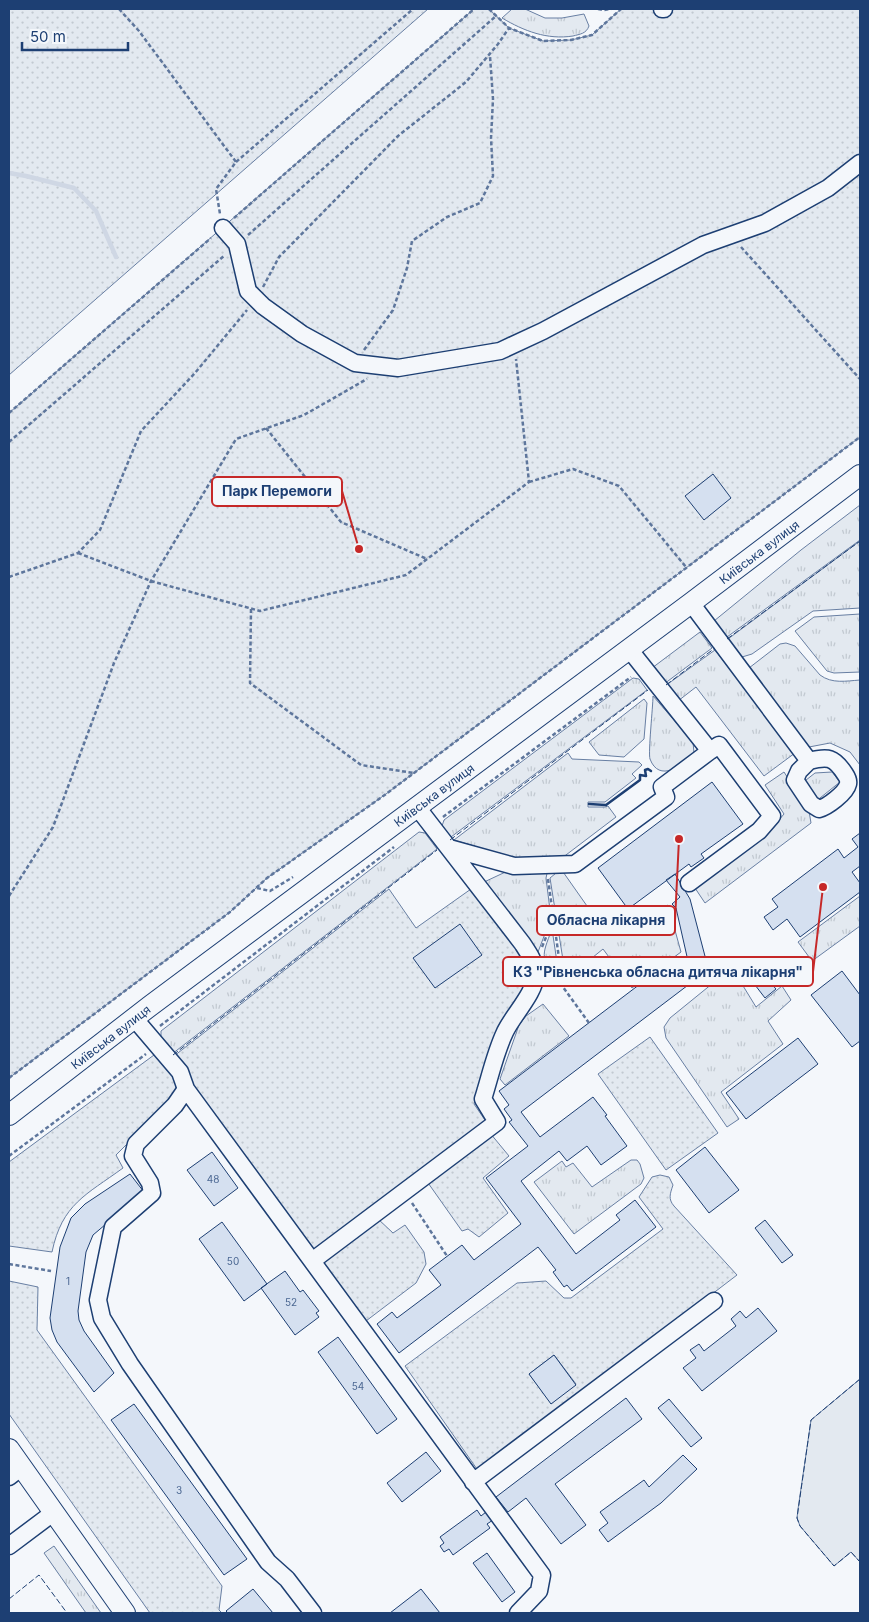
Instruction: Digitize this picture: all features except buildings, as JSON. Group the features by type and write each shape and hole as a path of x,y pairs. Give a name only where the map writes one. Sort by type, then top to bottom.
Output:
{"main road":[{"name":"Київська вулиця","path":"9,1115 134,1018 416,806 857,481"},
{"path":"9,1449 15,1472 53,1513 125,1613"}],"street":[{"path":"223,228 237,244 248,291 256,299 302,334 355,363 398,368 500,351 514,345 703,245 765,223 828,188 860,163"},
{"path":"690,603 809,761"},
{"path":"629,649 710,752"},
{"path":"452,856 514,866 575,864 666,797 662,787 718,745 772,816 758,832 689,883"},
{"path":"312,1262 498,1122 483,1098 505,1033 534,984 536,972 532,959 522,943 452,856 416,806"},
{"path":"134,1018 180,1072 186,1089 542,1575 539,1591 518,1613"},
{"path":"186,1089 175,1105 136,1144 133,1150 133,1156 150,1183 152,1193 113,1226 98,1300 102,1318 130,1364 268,1562 287,1579 313,1613"},
{"path":"473,1482 714,1301"},
{"path":"9,1546 53,1513"}],"path":[{"path":"119,9 139,31 236,162"},
{"path":"223,228 216,188 236,162 413,9"},
{"path":"9,412 474,9"},
{"path":"490,9 509,28 543,41 571,40 592,35 621,9"},
{"path":"598,9 611,9"},
{"path":"9,442 496,16"},
{"path":"9,577 78,553 100,530 141,431 194,373 256,299 279,257 398,136 466,82 509,28"},
{"path":"355,363 393,310 407,268 412,241 447,217 480,203 493,176 493,99 490,54"},
{"path":"730,235 860,380"},
{"path":"514,345 529,482"},
{"path":"9,896 53,827 114,663 151,581 236,439 304,415 360,384 384,366"},
{"path":"266,428 341,522 427,559"},
{"path":"9,1078 230,912 267,878 414,773 860,437"},
{"path":"78,553 151,581 260,611 406,575 529,482 573,468 619,486 686,567"},
{"path":"251,608 250,683 362,765 414,773"},
{"path":"429,823 442,818 643,667"},
{"path":"9,1156 157,1045 156,1030 399,843"},
{"path":"559,864 548,877 563,987 589,1023"},
{"path":"534,966 554,919"},
{"path":"405,1192 447,1256"},
{"path":"9,1264 50,1271"}],"green space":[{"path":"9,9 428,9 9,375"},
{"path":"474,9 489,9 509,28 543,41 571,40 592,35 621,9 860,9 860,437 386,794 267,878 230,912 9,1078 9,413"},
{"path":"512,9 525,9 545,18 562,18 584,14 589,26 588,29 580,34 554,37 527,30 502,18"},
{"path":"860,505 860,540 727,637 714,621"},
{"path":"860,541 860,608 813,611 752,654 742,657 728,639"},
{"path":"860,614 860,672 834,673 827,671 795,631 814,617"},
{"path":"700,632 712,648 664,684 652,668"},
{"path":"786,643 795,646 820,675 829,680 860,680 860,765 850,752 830,743 809,747 749,668 780,644"},
{"path":"715,650 795,753 764,776 696,687 678,701 665,686"},
{"path":"633,678 639,679 647,690 451,837 442,826 444,820"},
{"path":"653,696 693,742 694,753 684,763 671,770 659,770 650,759"},
{"path":"644,699 647,703 644,739 624,757 599,755 589,742"},
{"path":"568,753 572,759 639,762 642,765 632,774 636,778 605,802 588,802 588,807 608,806 616,817 562,858 516,859 454,840"},
{"path":"784,772 809,811 811,823 705,903 693,885 773,827 784,814 765,785"},
{"path":"832,772 840,782 815,802 801,784 815,773"},
{"path":"419,832 425,833 437,849 172,1054 161,1039 161,1031"},
{"path":"514,868 548,869 546,878 551,918 538,952 482,883"},
{"path":"561,869 606,933 625,934 668,905 681,952 632,988 603,949 566,979 550,878"},
{"path":"389,889 416,928 471,889 514,945 522,958 528,979 477,1092 474,1104 489,1126 314,1257 188,1086 174,1056"},
{"path":"860,896 860,926 812,961 798,942"},
{"path":"552,929 560,982 544,957"},
{"path":"728,974 737,976 756,1007 782,986 791,1000 768,1021 783,1044 721,1092 739,1119 727,1127 666,1038 664,1027 670,1018 718,979"},
{"path":"543,1004 569,1036 505,1085 500,1079 519,1025 526,1016"},
{"path":"650,1037 718,1133 666,1170 598,1074"},
{"path":"154,1055 174,1076 176,1087 172,1099 116,1155 123,1168 87,1194 69,1211 56,1236 52,1252 9,1246 9,1162"},
{"path":"490,1133 509,1156 483,1178 508,1213 479,1237 468,1229 462,1231 426,1180"},
{"path":"631,1160 637,1160 640,1164 644,1178 641,1184 574,1234 534,1182 562,1161 566,1167 573,1163 592,1187"},
{"path":"660,1175 669,1177 673,1185 670,1196 672,1203 737,1275 479,1472 405,1366 517,1283 546,1281 564,1298 571,1298 663,1229 639,1197 652,1177","holes":["554,1355 576,1384 551,1403 529,1374"]},
{"path":"377,1218 393,1233 405,1225 424,1252 426,1264 416,1283 362,1324 320,1263"},
{"path":"9,1281 38,1287 37,1330 222,1586 219,1610 222,1613 150,1613 9,1414"},
{"path":"860,1379 860,1562 851,1552 834,1566 800,1526 797,1518 798,1509 811,1420"},
{"path":"54,1546 101,1613 86,1613 44,1553"}],"waterway":[{"path":"9,173 74,188 96,211 116,257"}],"fence":[{"path":"727,639 860,541"},
{"path":"666,685 715,648"},
{"path":"450,840 648,690"},
{"path":"173,1055 437,850"},
{"path":"860,1379 811,1420 797,1518 800,1526 834,1566 851,1552 860,1562"},
{"path":"9,1599 39,1575 67,1613"}],"wall":[{"path":"589,804 606,805 640,780 640,775 646,776 645,770 651,771"}],"place":[{"name":"Парк Перемоги","path":"359,549"},
{"name":"Обласна лікарня","path":"679,839"},
{"name":"КЗ \"Рівненська обласна дитяча лікарня\"","path":"823,887"}]}
